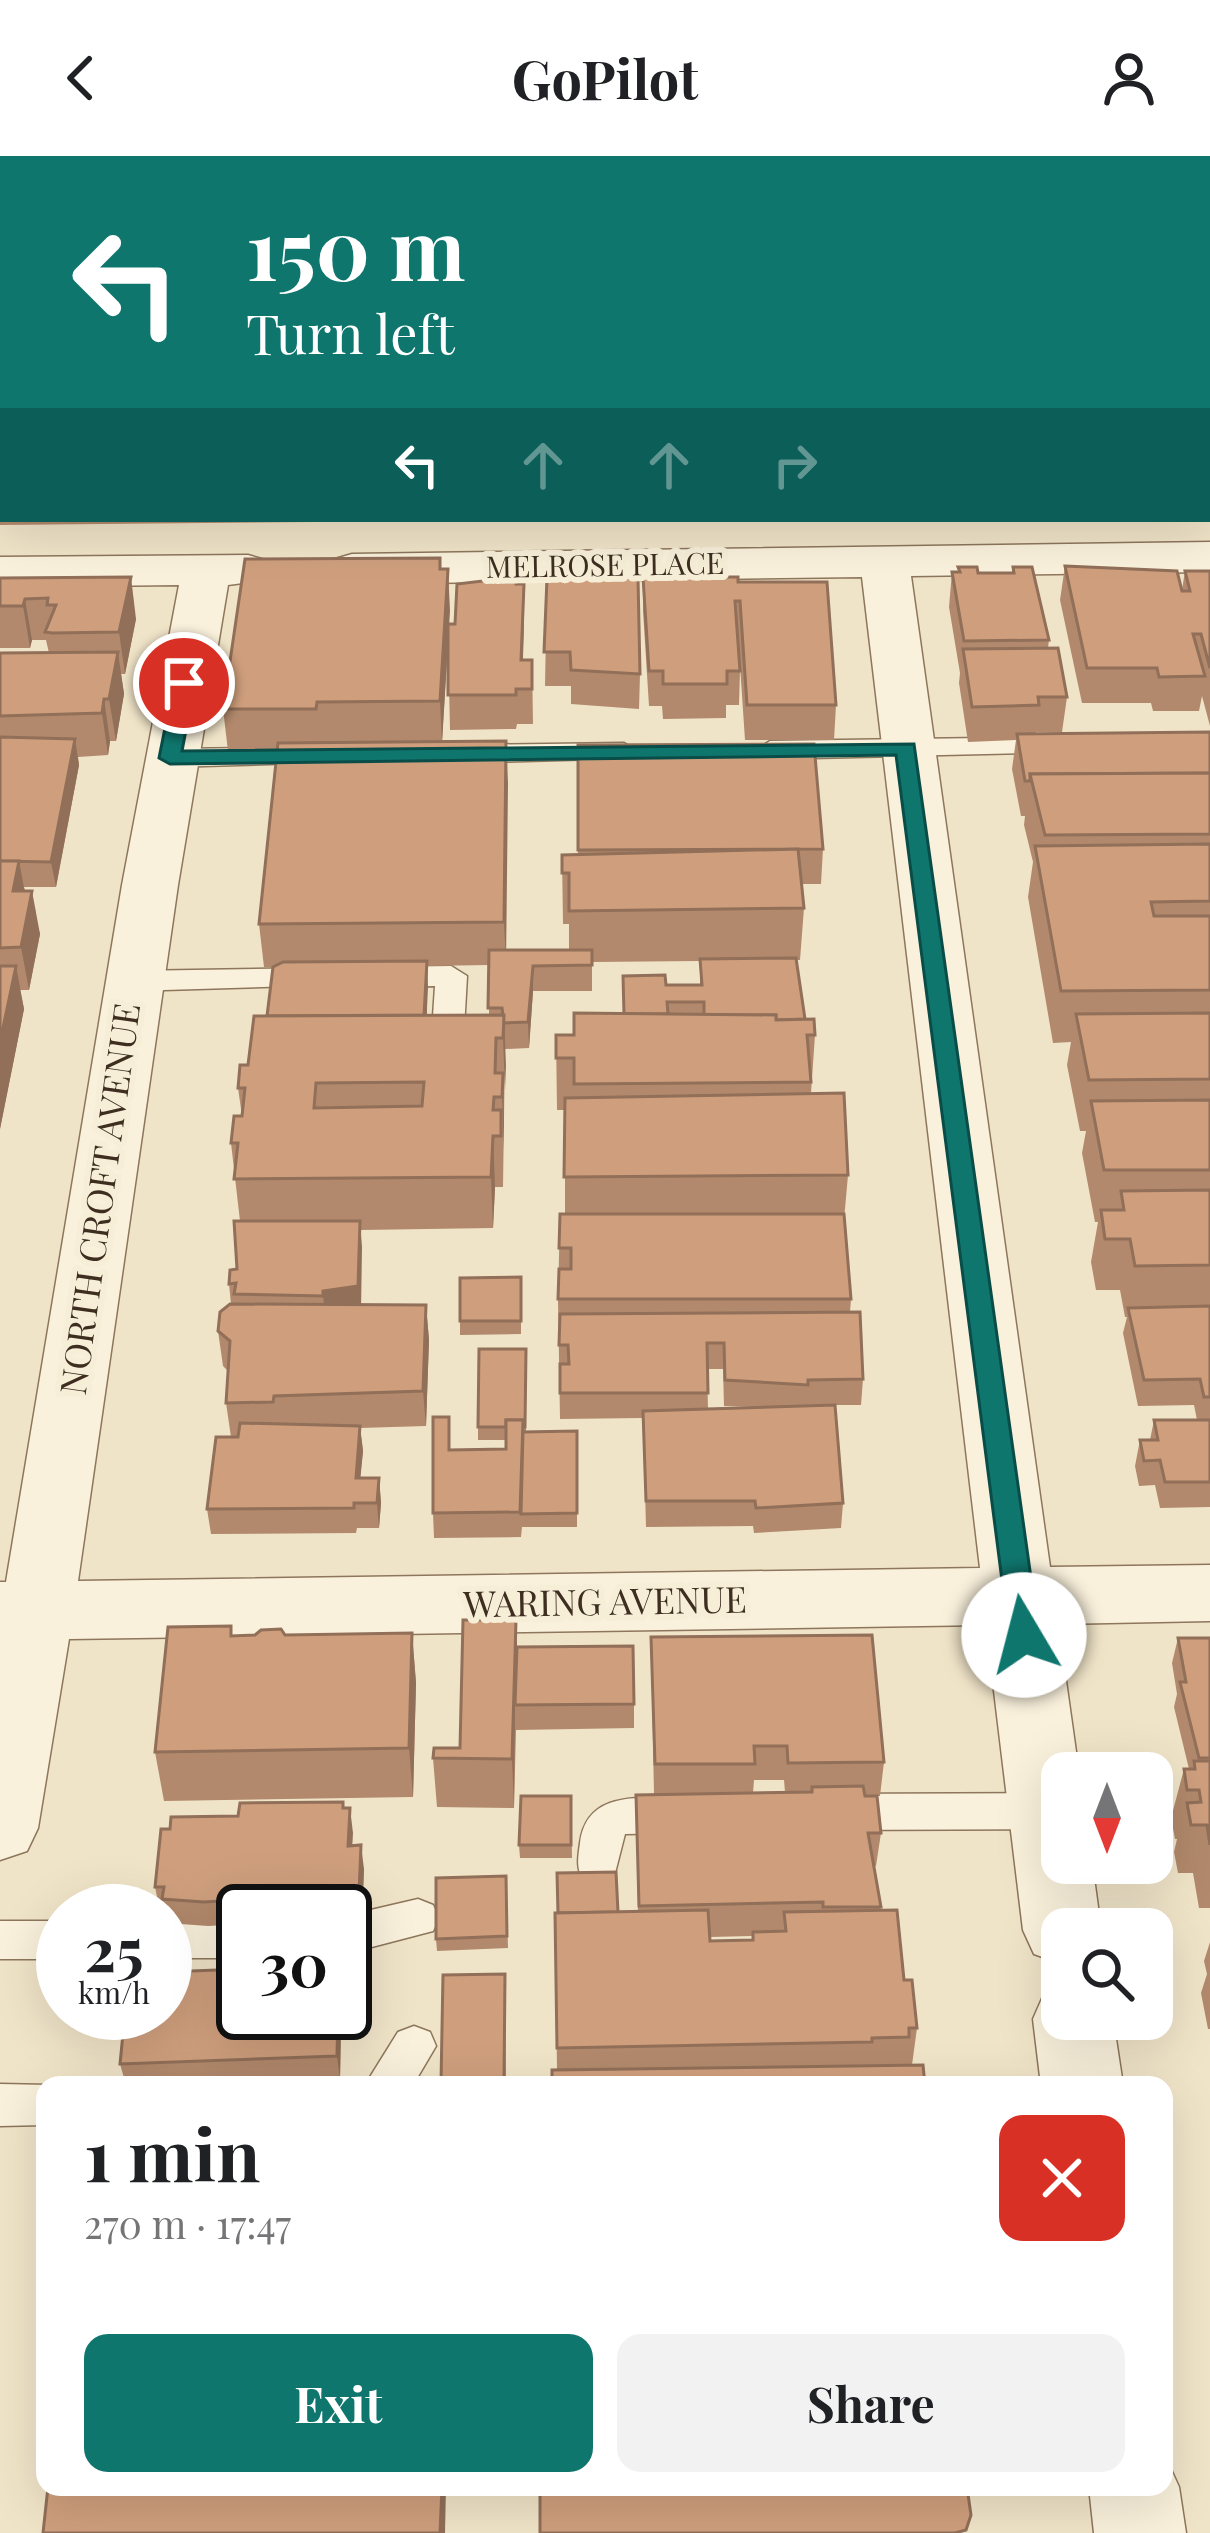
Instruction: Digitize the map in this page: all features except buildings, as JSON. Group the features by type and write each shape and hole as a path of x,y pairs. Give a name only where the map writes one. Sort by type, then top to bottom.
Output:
{"street":[{"name":"MELROSE PLACE","path":"0,572 1210,557"},
{"path":"885,562 1041,1771"},
{"name":"NORTH CROFT AVENUE","path":"0,1828 20,1610 206,571"},
{"name":"WARING AVENUE","path":"20,1610 1210,1593"},
{"path":"1076,2040 1081,2076"},
{"path":"1135,2496 1140,2533"}],"lane":[{"path":"731,751 1098,745"},
{"path":"427,754 661,752"},
{"path":"170,758 356,755"},
{"path":"131,981 452,976 447,1047"},
{"path":"780,1813 1041,1811"},
{"path":"598,1868 603,1828 616,1817 733,1814"},
{"path":"372,1929 418,1918"},
{"path":"0,1940 36,1940"},
{"path":"393,2076 414,2046"},
{"path":"0,2105 36,2104"}],"route":[{"path":"184,683 170,758 906,748 1024,1635"}]}
